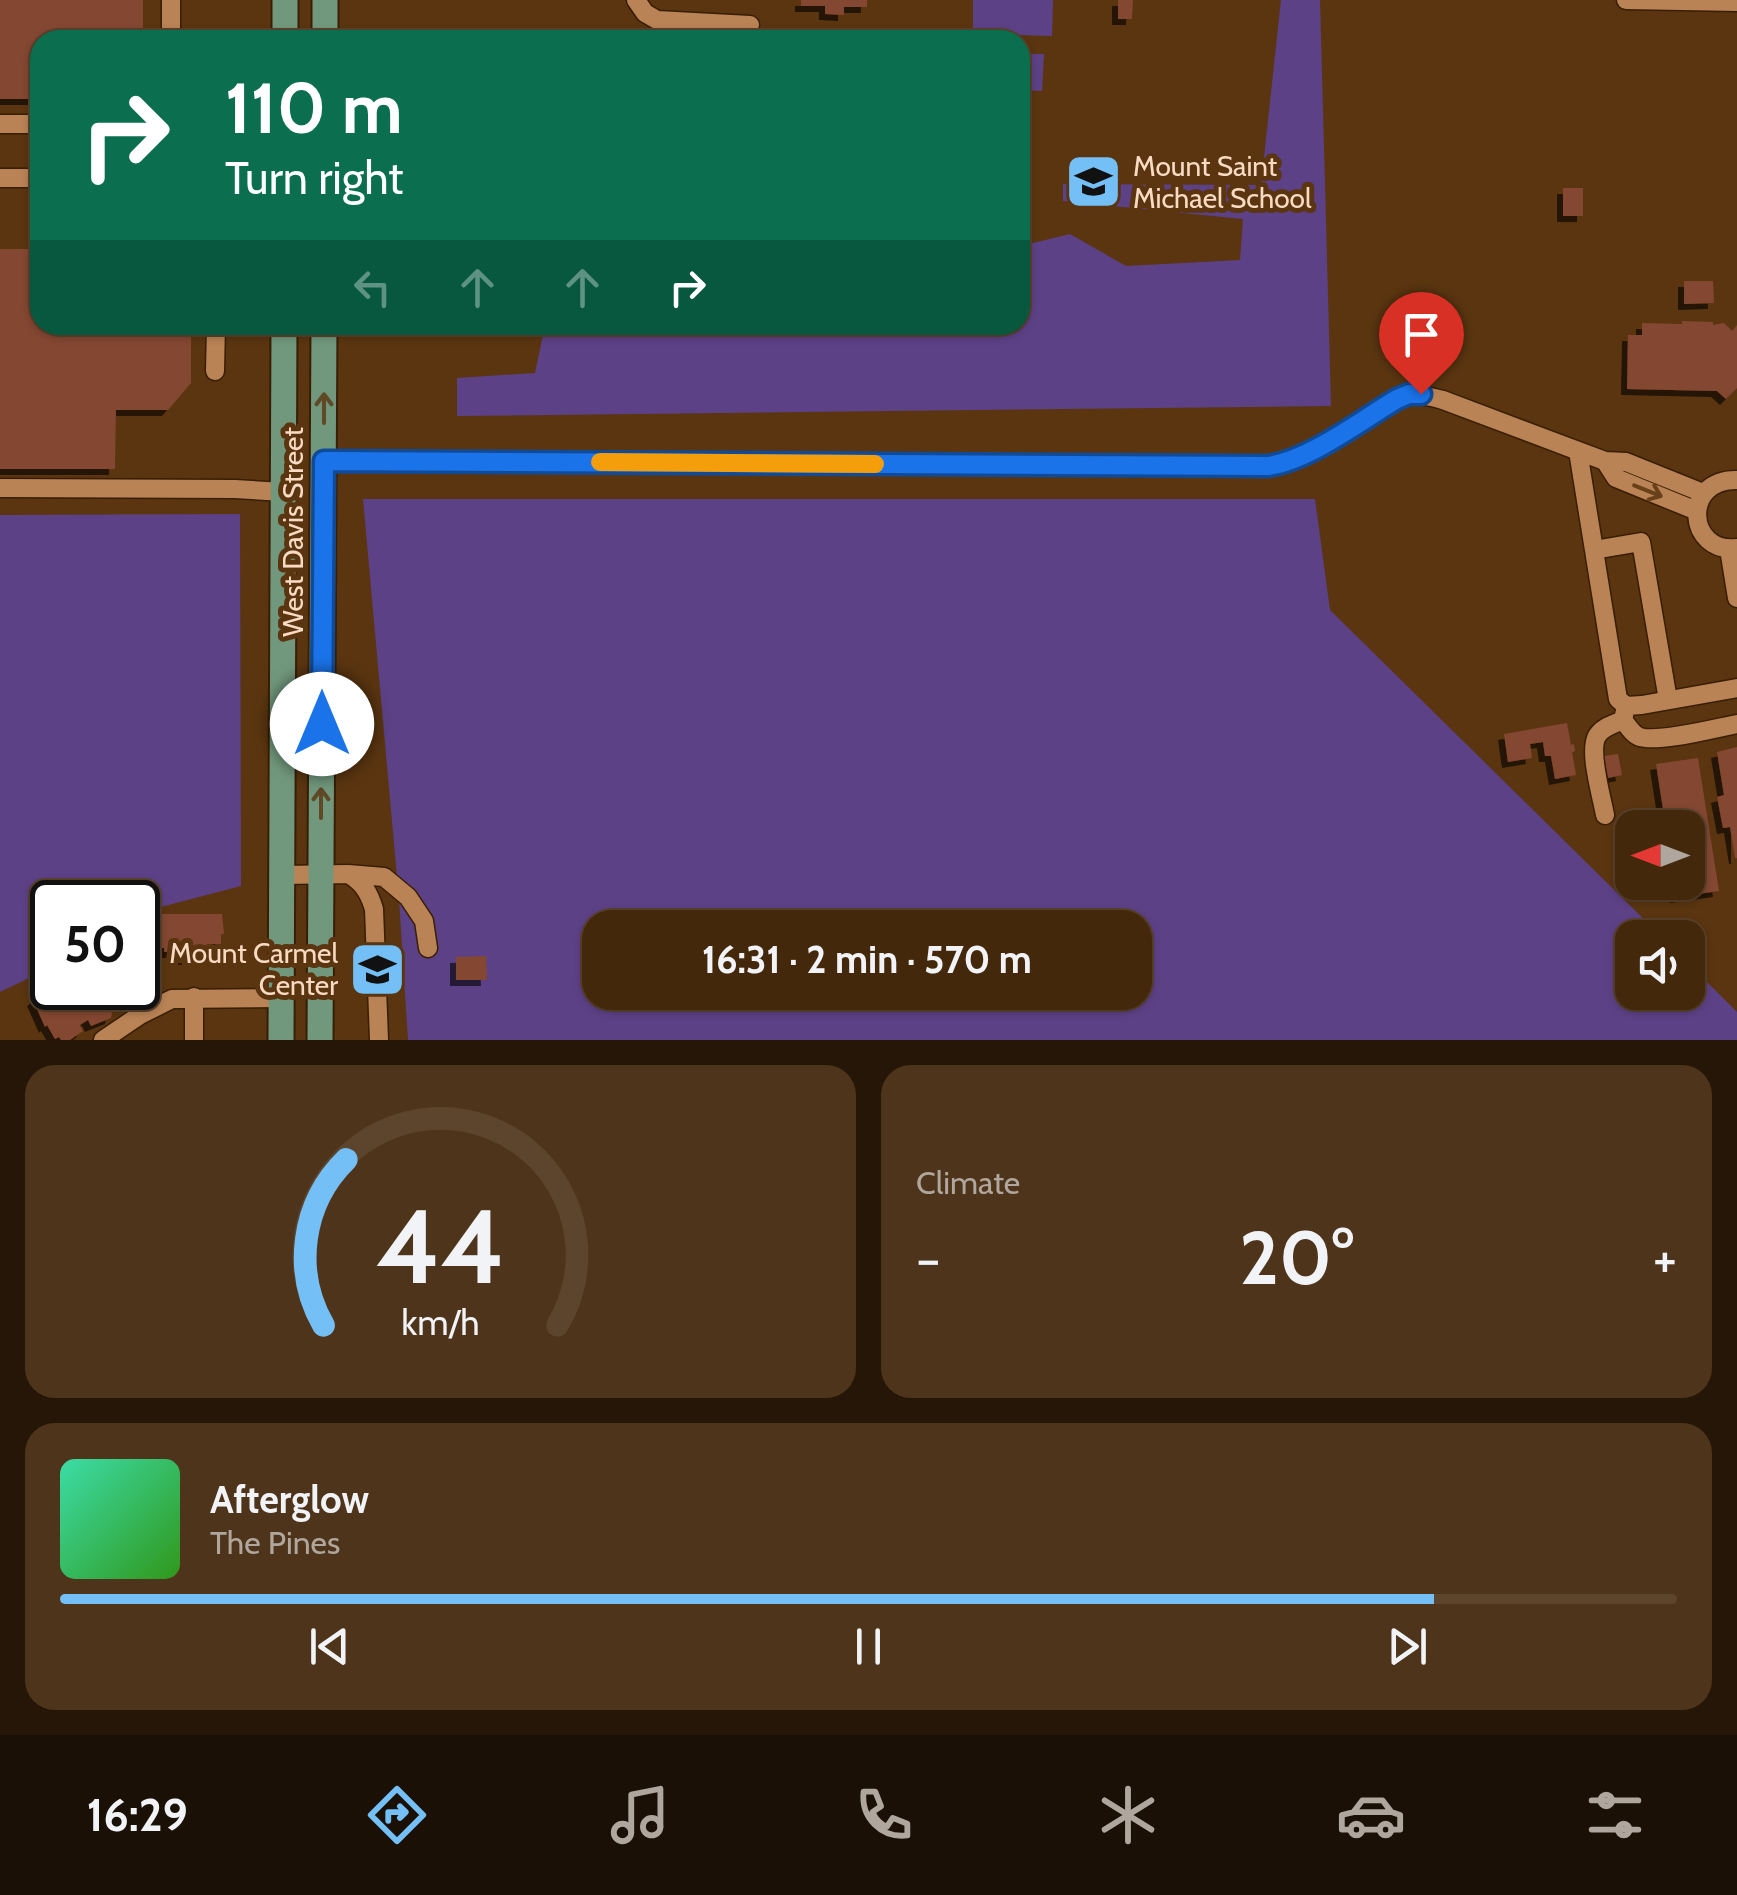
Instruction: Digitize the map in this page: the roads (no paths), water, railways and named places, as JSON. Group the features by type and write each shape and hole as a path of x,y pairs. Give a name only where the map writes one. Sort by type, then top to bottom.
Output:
{"main road":[{"path":"285,0 285,30"},
{"path":"325,0 325,30"},
{"name":"West Davis Street","path":"281,1040 284,335"},
{"name":"West Davis Street","path":"320,1040 324,335"}],"street":[{"path":"171,0 171,30"},
{"path":"636,0 657,20 750,25"},
{"path":"1626,0 1737,2"},
{"path":"0,124 30,124"},
{"path":"0,178 30,178"},
{"path":"215,371 216,335"},
{"path":"324,461 1268,466 1312,450 1397,399 1421,394 1606,462 1616,478 1700,502"},
{"path":"1578,451 1618,699 1633,733 1660,738 1737,724"},
{"path":"1737,480 1720,481 1700,502 1698,526 1716,546 1733,549 1737,598"},
{"path":"0,488 283,492"},
{"path":"1594,550 1642,542 1668,700"},
{"path":"1606,815 1593,749 1598,734 1625,713 1668,700 1737,688"},
{"path":"348,874 368,892 374,909 379,1040"},
{"path":"282,875 384,878 408,897 424,921 428,948"},
{"path":"194,997 194,1040"},
{"path":"103,1040 172,998 282,998"}],"place":[{"name":"Mount Saint Michael School","path":"1094,182"},
{"name":"Mount Carmel Center","path":"377,969"}]}
